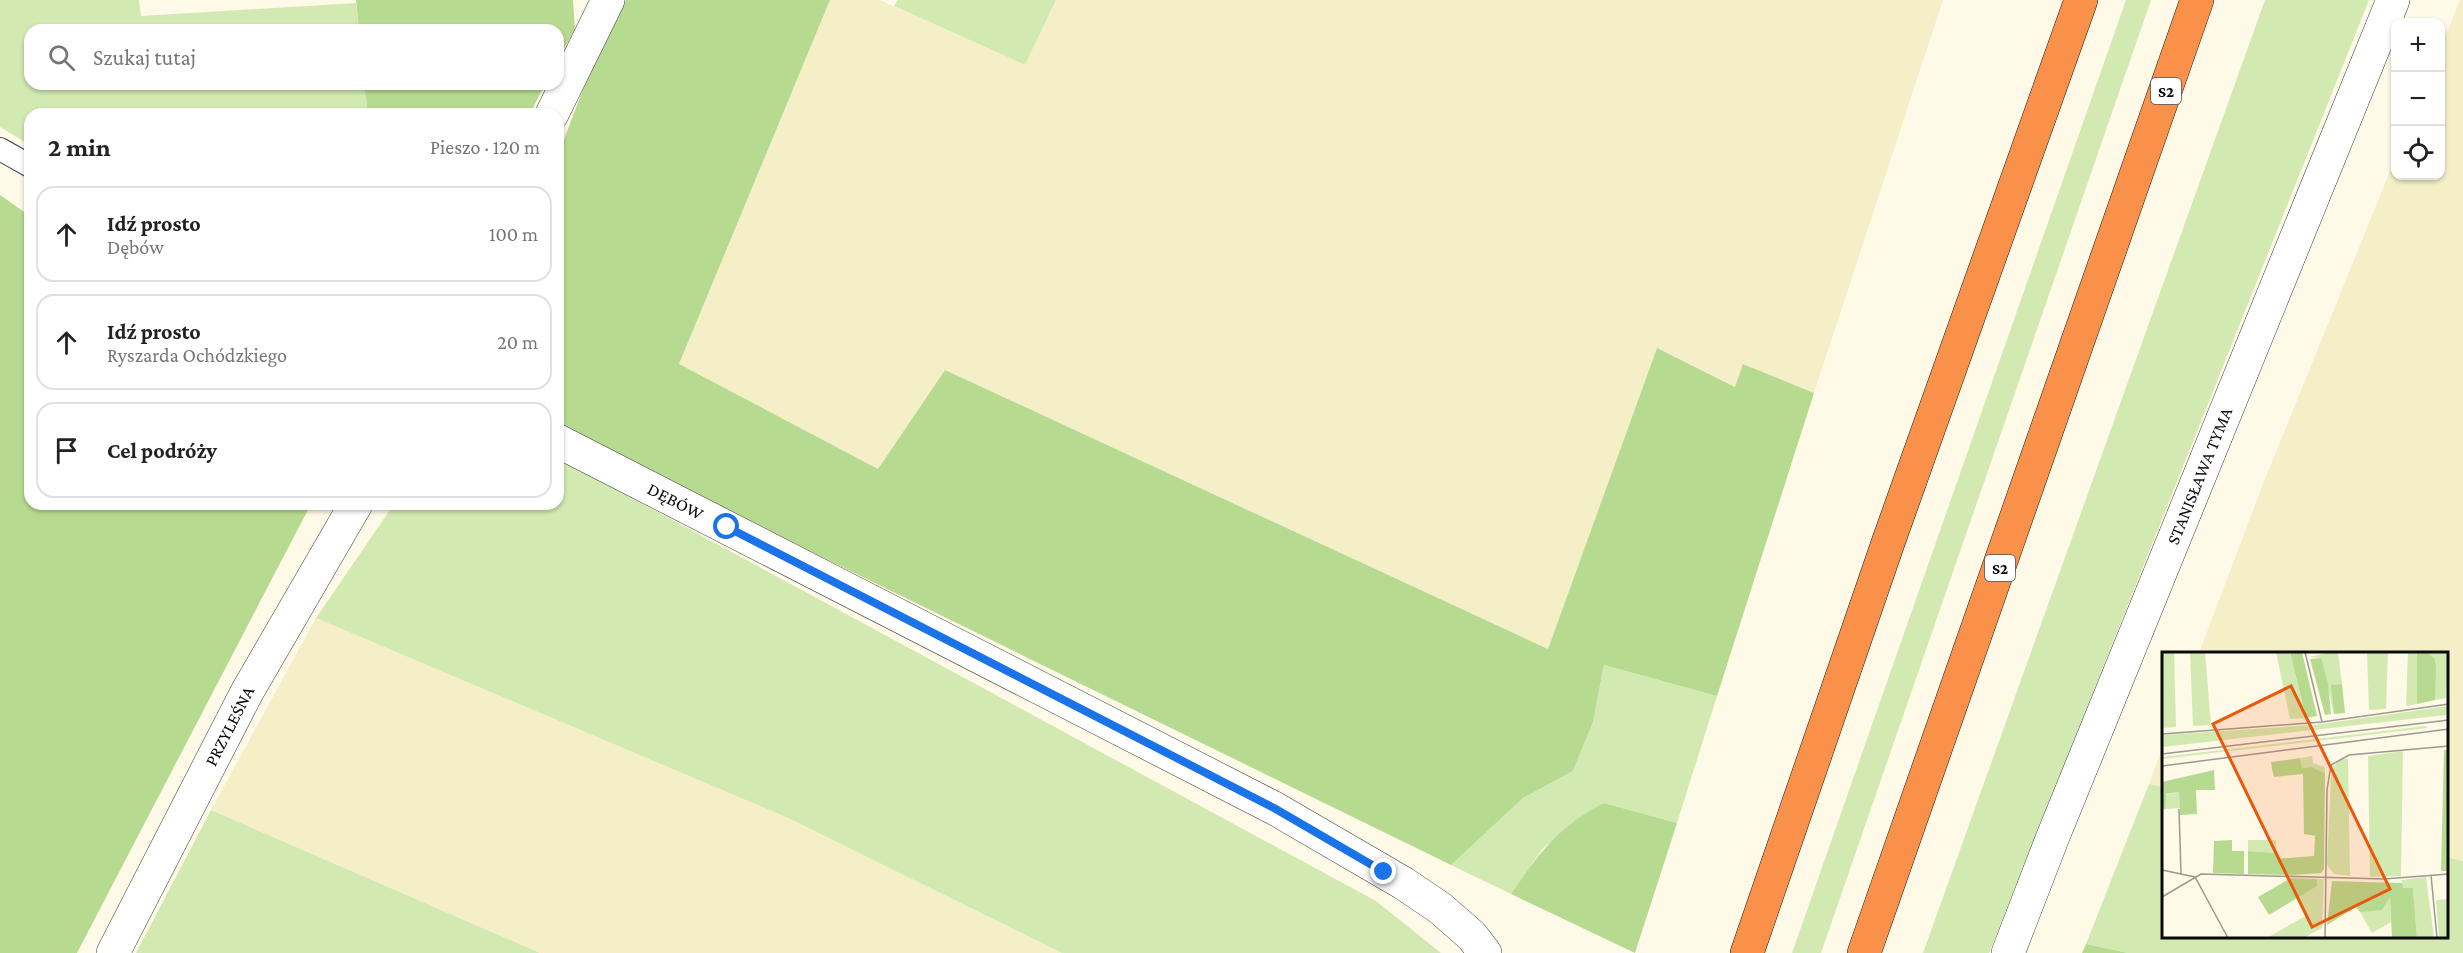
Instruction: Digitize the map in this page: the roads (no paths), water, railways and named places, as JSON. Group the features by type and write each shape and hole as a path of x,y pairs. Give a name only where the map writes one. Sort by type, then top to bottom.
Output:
{"highway":[{"path":"1747,953 1889,540 2081,0"},
{"name":"S2","path":"1864,953 2197,0"}],"street":[{"path":"564,90 608,0"},
{"name":"STANISŁAWA TYMA","path":"2008,953 2052,838 2393,0"},
{"path":"555,108 564,90"},
{"name":"DĘBÓW","path":"564,444 1274,808 1403,883 1440,908 1472,936 1485,953"},
{"name":"PRZYLEŚNA","path":"112,953 247,692 353,510"}],"lane":[{"path":"0,149 24,163"}]}
